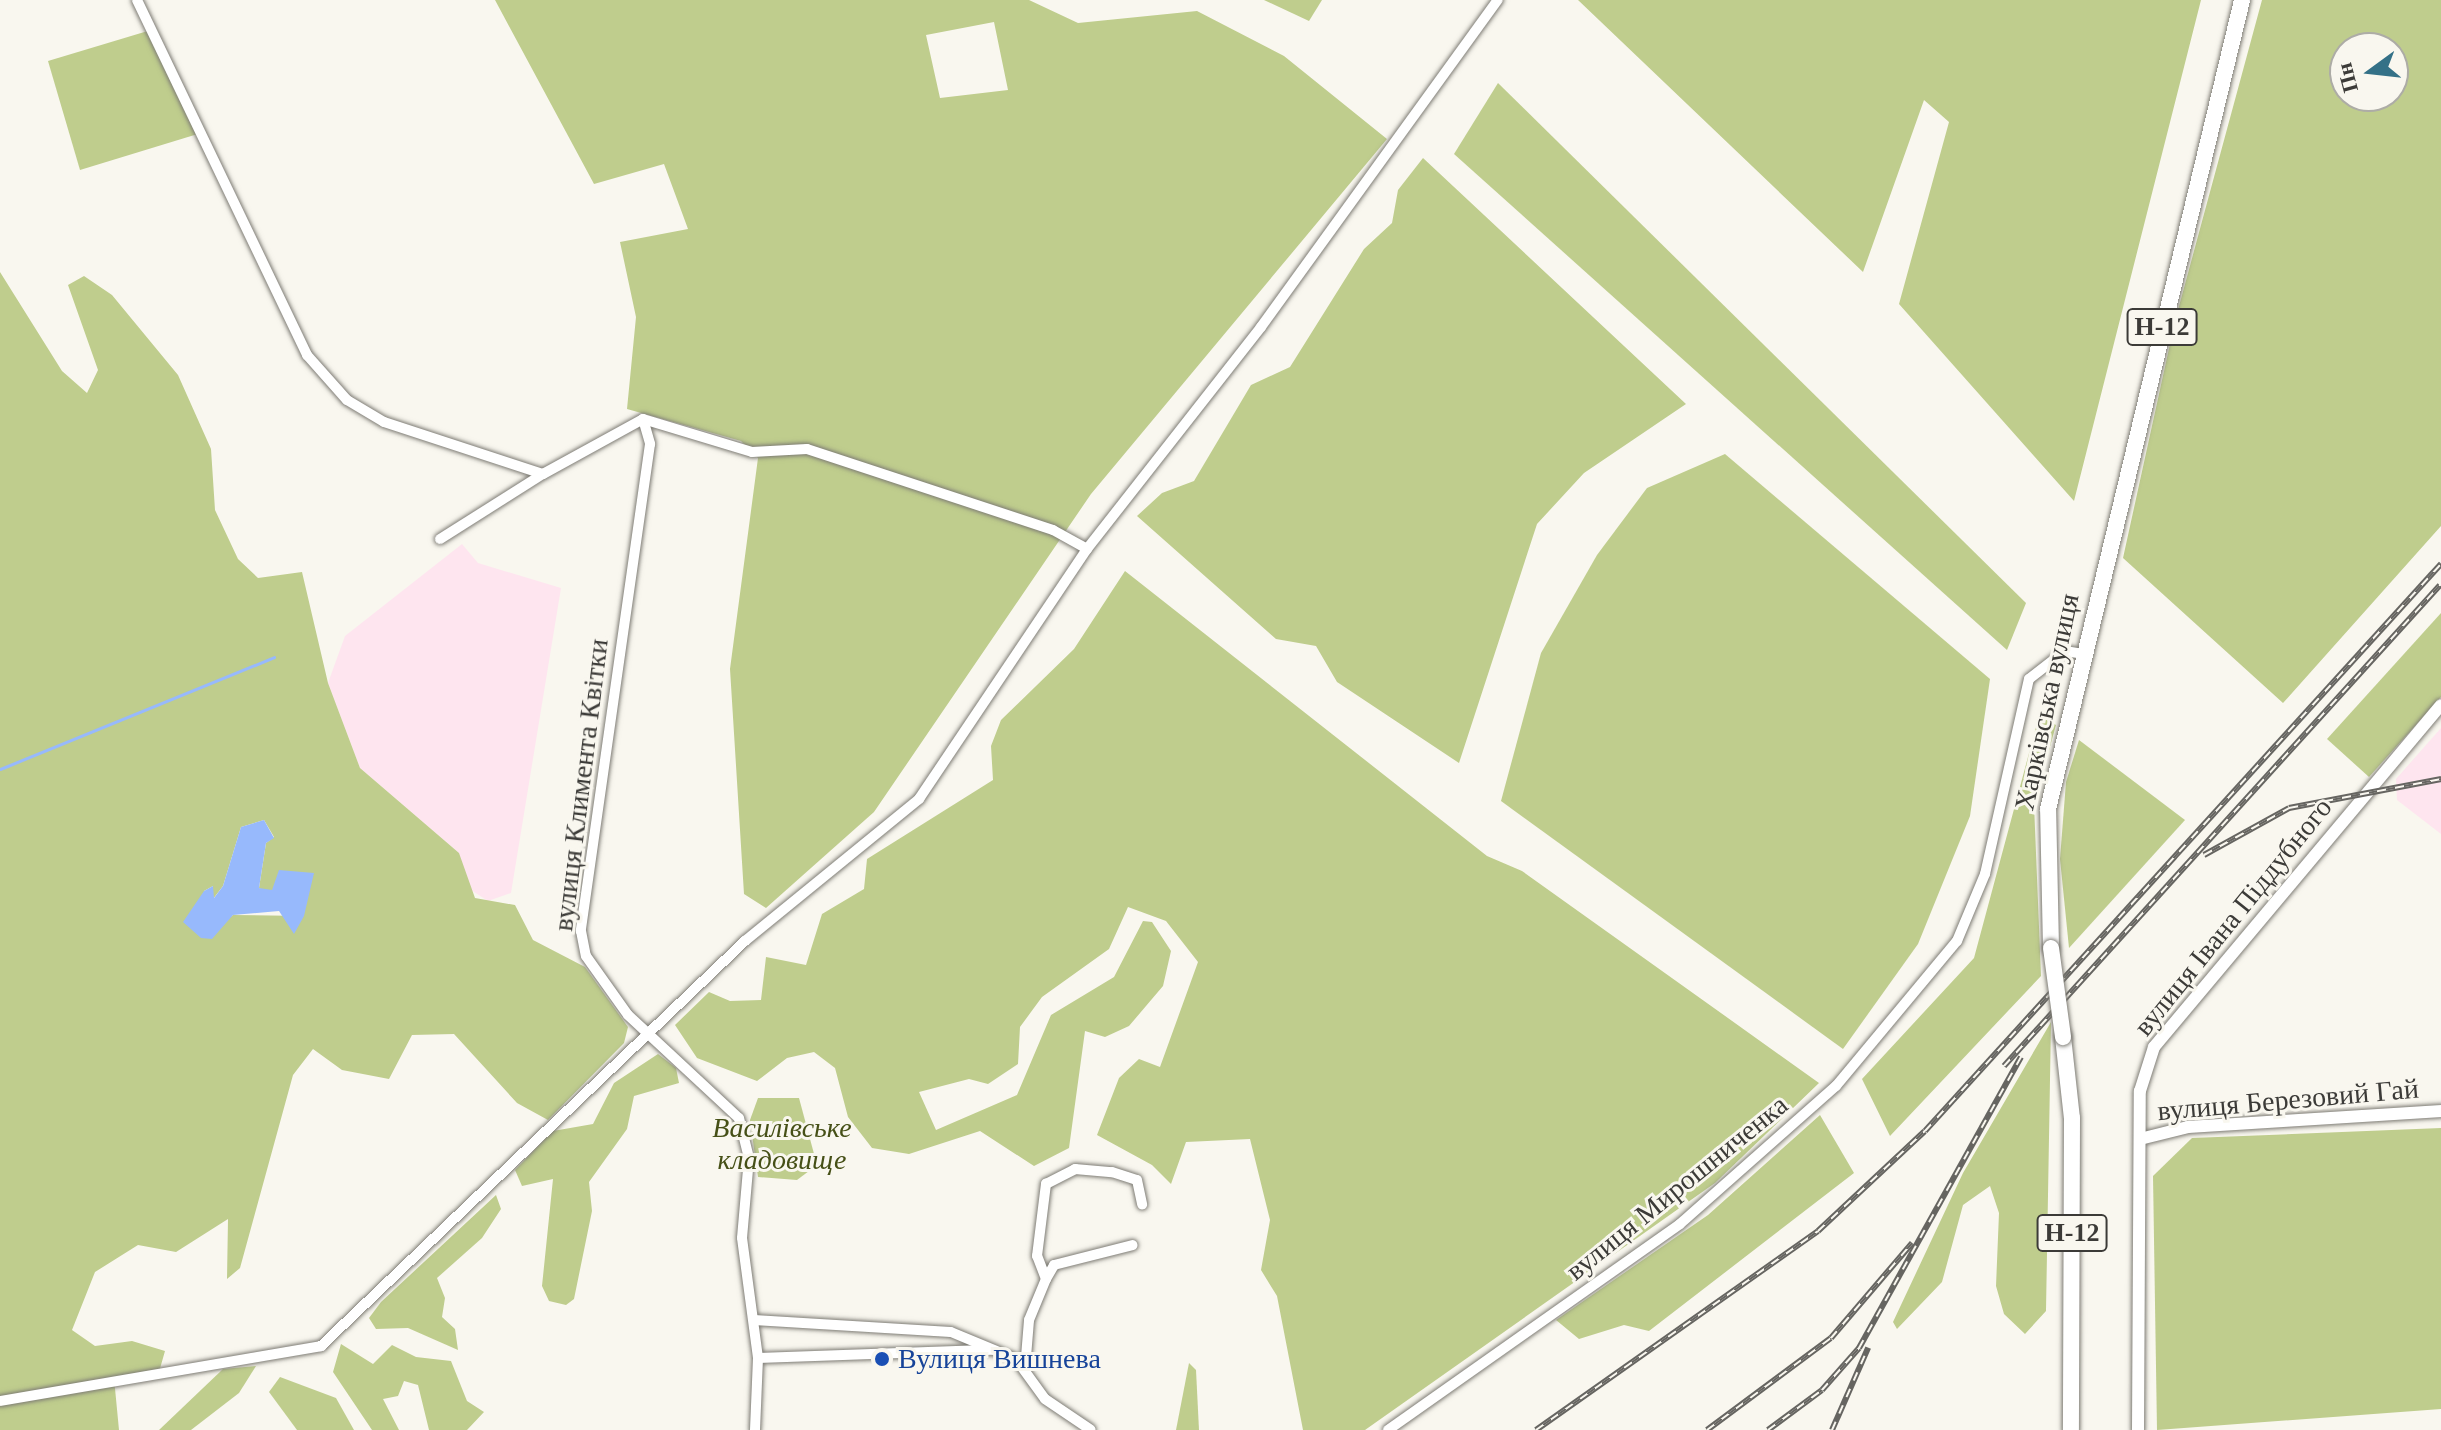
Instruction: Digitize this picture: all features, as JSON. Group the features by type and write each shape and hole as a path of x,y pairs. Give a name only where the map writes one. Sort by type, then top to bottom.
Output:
{"main road":[{"name":"Харківська вулиця","path":"2071,1430 2072,1118 2051,948 2048,809 2242,0"}],"street":[{"path":"137,0 307,355 347,400 384,422 543,474"},
{"path":"0,1401 321,1346 745,941 919,799 1087,549 1261,327 1498,0"},
{"path":"440,539 543,474 643,419 752,452 807,449 1053,530 1087,549"},
{"name":"вулиця Климента Квітки","path":"643,419 650,444 581,931 586,956 649,1034 739,1118 749,1158 742,1238 758,1358 755,1430"},
{"name":"вулиця Мирошниченка","path":"1388,1430 1680,1224 1836,1086 1957,941 1989,859 2029,679 2065,651 2083,654"},
{"name":"вулиця Івана Піддубного","path":"2138,1430 2140,1091 2154,1047 2441,705"},
{"name":"вулиця Березовий Гай","path":"2140,1139 2188,1127 2441,1111"},
{"path":"1046,1279 1037,1256 1046,1184 1075,1169 1112,1172 1137,1180 1142,1204"},
{"path":"1025,1369 1029,1320 1054,1265 1133,1245"},
{"path":"754,1320 951,1332 998,1350 1025,1369 1045,1399 1091,1430"},
{"path":"758,1358 998,1350"}],"shaded area":[{"path":"462,544 478,563 561,588 511,893 488,901 468,888 459,853 360,768 328,683 345,636"},
{"path":"2441,728 2441,834 2397,800 2396,779"}],"green space":[{"path":"495,0 1029,0 1078,23 1197,11 1284,56 1387,139 1091,494 874,812 766,908 744,894 730,669 758,458 741,441 627,409 636,317 620,242 688,229 664,164 594,184","holes":["994,22 1008,90 940,98 926,35"]},
{"path":"1264,0 1322,0 1309,21"},
{"path":"1578,0 2201,0 2074,501 1899,304 1949,122 1924,100 1863,272"},
{"path":"2262,0 2441,0 2441,526 2283,703 2123,558 2175,321"},
{"path":"151,30 201,133 80,170 48,61"},
{"path":"1498,83 2026,603 2007,650 1454,154"},
{"path":"1423,158 1686,404 1584,473 1537,524 1459,763 1337,682 1316,646 1276,639 1137,516 1162,493 1194,481 1251,385 1290,367 1364,249 1392,223 1398,190"},
{"path":"0,272 62,371 87,393 98,370 68,285 84,276 112,295 178,375 211,449 215,510 238,559 258,578 302,572 328,683 360,768 459,853 475,898 515,905 533,940 585,967 628,1027 624,1043 548,1120 517,1103 454,1034 412,1035 389,1079 342,1070 313,1049 293,1075 240,1268 227,1279 228,1219 176,1252 138,1245 95,1272 72,1330 95,1346 132,1341 165,1351 159,1372 114,1378 119,1430 0,1430","holes":["264,820 274,837 266,843 259,888 304,916 233,915 201,938 204,891 213,886 213,899 223,886 241,827"]},
{"path":"1725,454 1990,679 1970,816 1918,944 1843,1049 1501,801 1541,653 1597,555 1647,488"},
{"path":"1125,571 1487,856 1522,871 1819,1083 1715,1183 1365,1430 1303,1430 1277,1296 1261,1270 1270,1220 1250,1139 1186,1142 1171,1184 1152,1165 1097,1135 1119,1078 1139,1059 1160,1067 1198,962 1166,921 1128,907 1109,949 1042,997 1020,1027 1018,1064 988,1084 969,1079 919,1092 936,1130 1017,1095 1051,1015 1114,977 1143,921 1152,922 1171,951 1163,986 1129,1026 1105,1037 1085,1031 1069,1148 1034,1166 980,1131 909,1154 872,1148 848,1117 835,1068 814,1052 787,1058 757,1081 697,1058 675,1025 709,992 730,1001 761,1000 766,957 806,965 822,914 864,889 867,859 993,780 991,746 1001,720 1074,649"},
{"path":"2441,613 2441,697 2369,777 2327,739"},
{"path":"2039,716 2056,725 2034,804 2041,976 1890,1136 1862,1079 1974,958"},
{"path":"2079,740 2185,820 2069,948 2060,859 2066,782"},
{"path":"2051,1022 2046,1311 2025,1334 2004,1314 1996,1286 1999,1213 1990,1186 1963,1205 1942,1282 1897,1329 1893,1322 1963,1173"},
{"path":"658,1054 676,1068 679,1083 634,1096 627,1129 589,1182 592,1211 574,1299 566,1305 549,1301 542,1286 553,1179 522,1186 515,1170 553,1131 593,1124 614,1083"},
{"name":"Василівське кладовище","path":"758,1098 799,1098 817,1165 797,1180 758,1177 750,1120"},
{"path":"1820,1115 1854,1173 1649,1331 1624,1325 1579,1339 1556,1320 1708,1215"},
{"path":"2441,1128 2441,1409 2157,1430 2153,1176 2192,1138"},
{"path":"496,1195 501,1209 482,1238 437,1278 445,1298 442,1317 455,1329 458,1350 408,1328 376,1329 369,1318 381,1302"},
{"path":"341,1344 373,1364 392,1345 416,1357 451,1361 467,1401 484,1412 467,1430 429,1430 418,1385 404,1381 398,1396 383,1399 399,1430 372,1430 333,1372"},
{"path":"1189,1363 1196,1370 1199,1430 1176,1430"},
{"path":"256,1366 239,1393 191,1430 159,1430 223,1369"},
{"path":"280,1377 336,1398 354,1430 297,1430 269,1392"}],"water":[{"path":"264,820 274,838 266,843 259,888 272,890 279,870 314,873 304,916 294,934 279,911 233,915 212,939 201,938 183,922 204,891 213,886 214,898 223,886 241,827"}],"waterway":[{"path":"0,769 274,657"}],"railway":[{"path":"1536,1430 1818,1231 1925,1131 2441,564"},
{"path":"2004,1066 2440,585"},
{"path":"2204,855 2289,808 2441,779"},
{"path":"1768,1430 1822,1390 1859,1348 2021,1057"},
{"path":"1707,1430 1831,1338 1912,1243"},
{"path":"1832,1430 1868,1348"}],"place":[{"name":"Вулиця Вишнева","path":"882,1359"}]}
